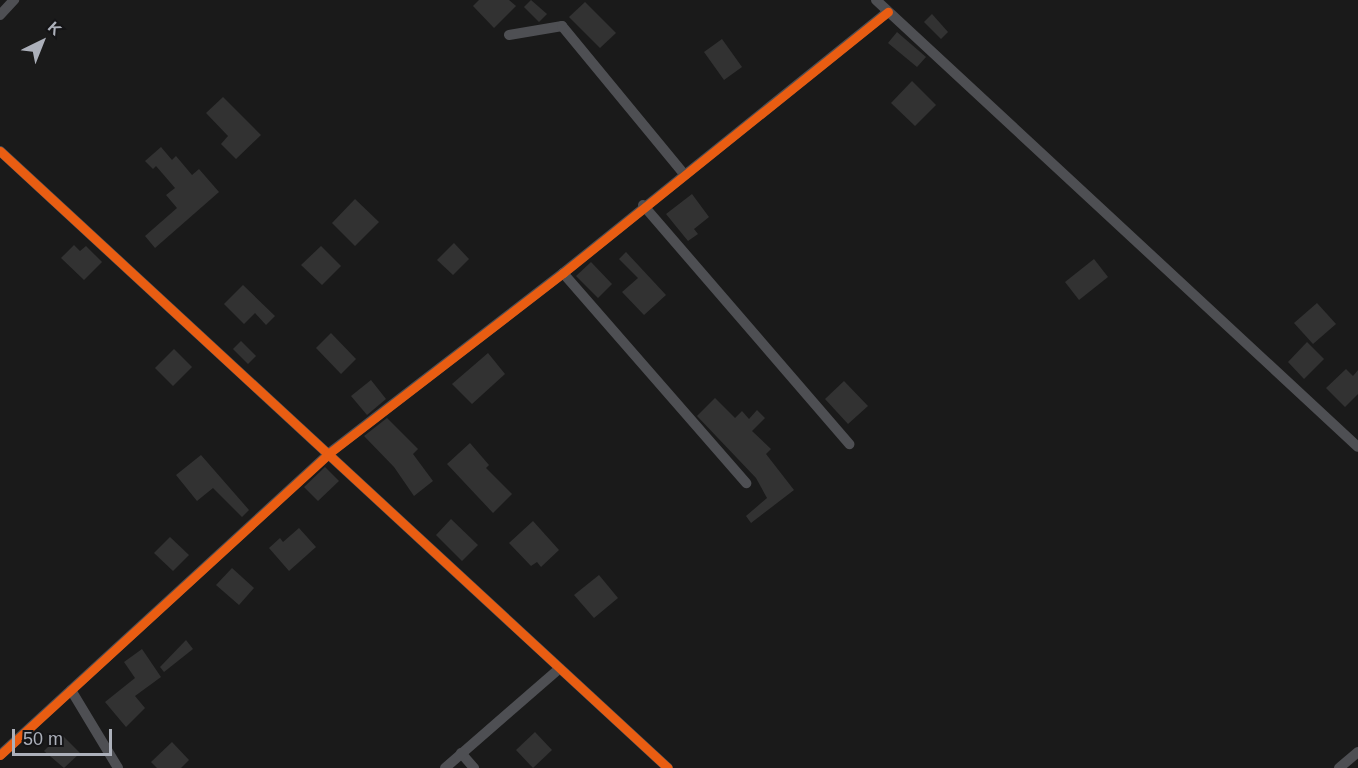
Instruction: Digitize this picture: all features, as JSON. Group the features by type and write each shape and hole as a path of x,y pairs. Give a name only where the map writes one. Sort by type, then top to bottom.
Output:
{"street":[{"path":"0,15 14,0"},
{"path":"876,0 1358,447"},
{"path":"0,755 328,454 563,273 643,205 888,12"},
{"path":"509,35 562,26 683,173"},
{"path":"0,151 668,768"},
{"path":"643,205 849,444"},
{"path":"563,273 746,483"},
{"path":"445,768 560,668"},
{"path":"71,690 118,768"},
{"path":"1339,768 1358,752"},
{"path":"461,753 474,768"}],"building":[{"path":"479,0 509,0 516,6 494,28 473,6"},
{"path":"531,0 547,14 539,22 524,7"},
{"path":"585,2 616,33 600,48 569,17"},
{"path":"932,14 948,32 941,39 924,22"},
{"path":"897,32 926,57 917,67 888,43"},
{"path":"722,39 742,67 724,80 704,52"},
{"path":"912,81 936,105 915,126 891,103"},
{"path":"223,97 261,135 236,159 221,144 228,136 206,113"},
{"path":"161,147 172,160 176,156 192,175 199,169 219,192 155,248 145,236 177,208 166,195 175,188 156,166 153,169 145,161"},
{"path":"692,194 709,217 694,229 698,234 688,241 666,214"},
{"path":"355,199 379,222 355,246 332,223"},
{"path":"454,243 469,259 453,275 437,260"},
{"path":"74,245 80,251 86,246 102,262 84,280 61,258"},
{"path":"321,246 341,266 322,285 301,265"},
{"path":"626,252 666,295 644,315 622,292 638,278 619,259"},
{"path":"1094,259 1108,277 1079,300 1065,282"},
{"path":"591,262 612,284 598,298 576,276"},
{"path":"243,285 275,316 266,325 255,313 244,324 224,304"},
{"path":"1317,303 1336,324 1313,344 1294,323"},
{"path":"331,333 356,359 341,374 316,348"},
{"path":"241,341 256,356 248,364 233,349"},
{"path":"1307,342 1324,359 1304,379 1288,362"},
{"path":"174,349 192,367 173,386 155,368"},
{"path":"488,353 505,374 472,404 452,384"},
{"path":"1346,369 1353,376 1358,370 1358,394 1345,407 1326,388"},
{"path":"371,380 386,399 367,415 351,396"},
{"path":"844,381 868,406 848,424 825,399"},
{"path":"715,398 735,418 742,411 749,419 757,410 765,418 752,431 771,449 766,454 794,490 751,523 746,516 767,498 756,478 697,416"},
{"path":"387,418 418,449 413,454 433,481 414,496 394,467 364,436"},
{"path":"470,443 489,465 486,468 512,494 493,513 447,464"},
{"path":"201,455 249,510 242,517 213,488 197,501 176,475"},
{"path":"325,467 339,481 318,501 304,487"},
{"path":"451,519 478,545 462,561 436,535"},
{"path":"533,521 559,550 541,567 537,562 531,566 509,543"},
{"path":"299,528 316,547 289,571 269,548 280,538 283,542"},
{"path":"170,537 189,555 173,571 154,553"},
{"path":"232,568 254,588 239,605 216,585"},
{"path":"599,575 618,598 594,618 574,595"},
{"path":"186,640 193,649 164,672 160,667"},
{"path":"142,649 161,677 135,696 145,708 126,727 105,702 135,678 124,662"},
{"path":"535,732 552,750 533,768 516,750"},
{"path":"61,734 80,753 64,768 44,751"},
{"path":"172,742 189,760 181,768 157,768 151,762"}],"cycle path":[{"path":"0,755 328,454 563,273 888,12"},
{"path":"0,151 668,768"}]}
